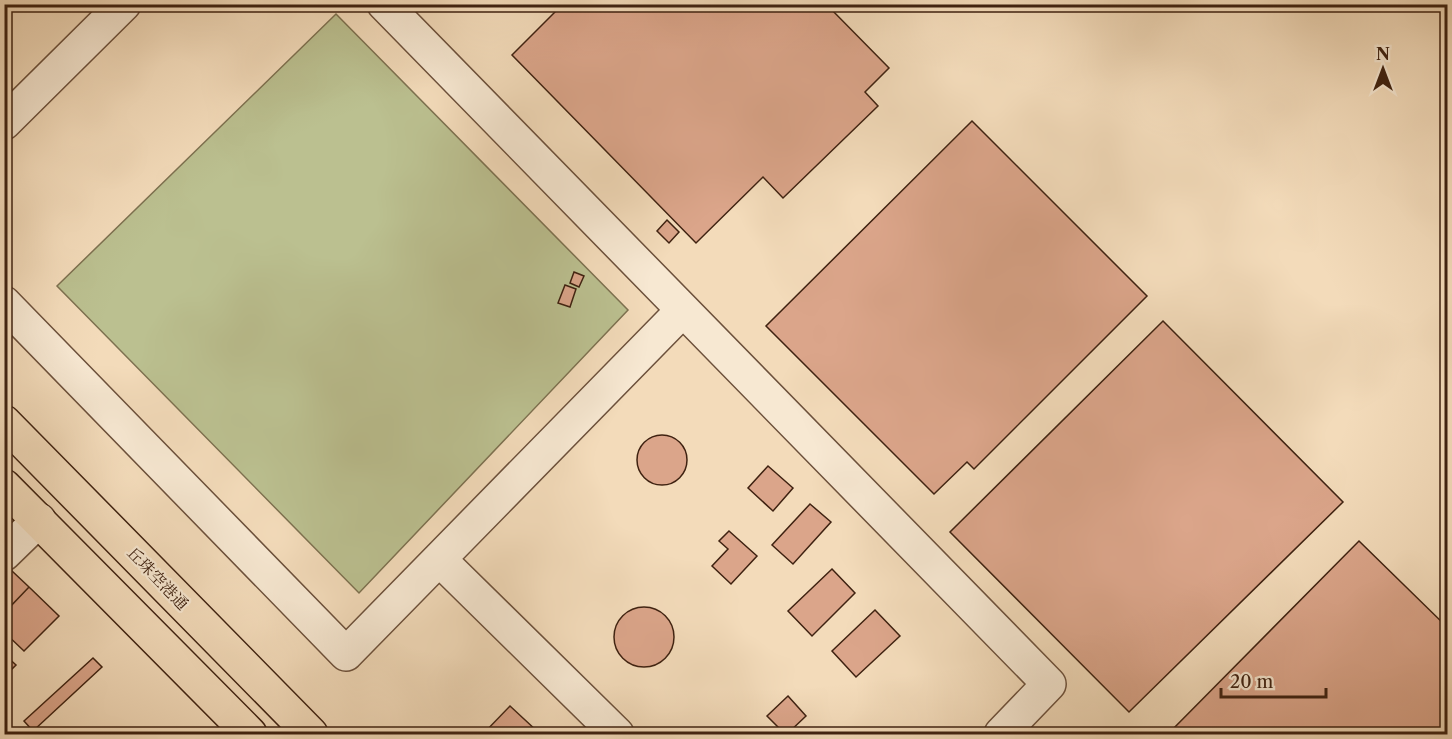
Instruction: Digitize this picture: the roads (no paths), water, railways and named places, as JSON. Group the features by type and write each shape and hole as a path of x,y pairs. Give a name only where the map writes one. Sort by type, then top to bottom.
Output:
{"main road":[{"name":"丘珠空港通","path":"4,422 311,735"},
{"path":"4,486 250,735"}],"street":[{"path":"4,123 124,4"},
{"path":"384,4 1049,684 1001,735"},
{"path":"4,303 346,654 683,310"},
{"path":"4,554 39,520"},
{"path":"440,559 617,735"}]}
